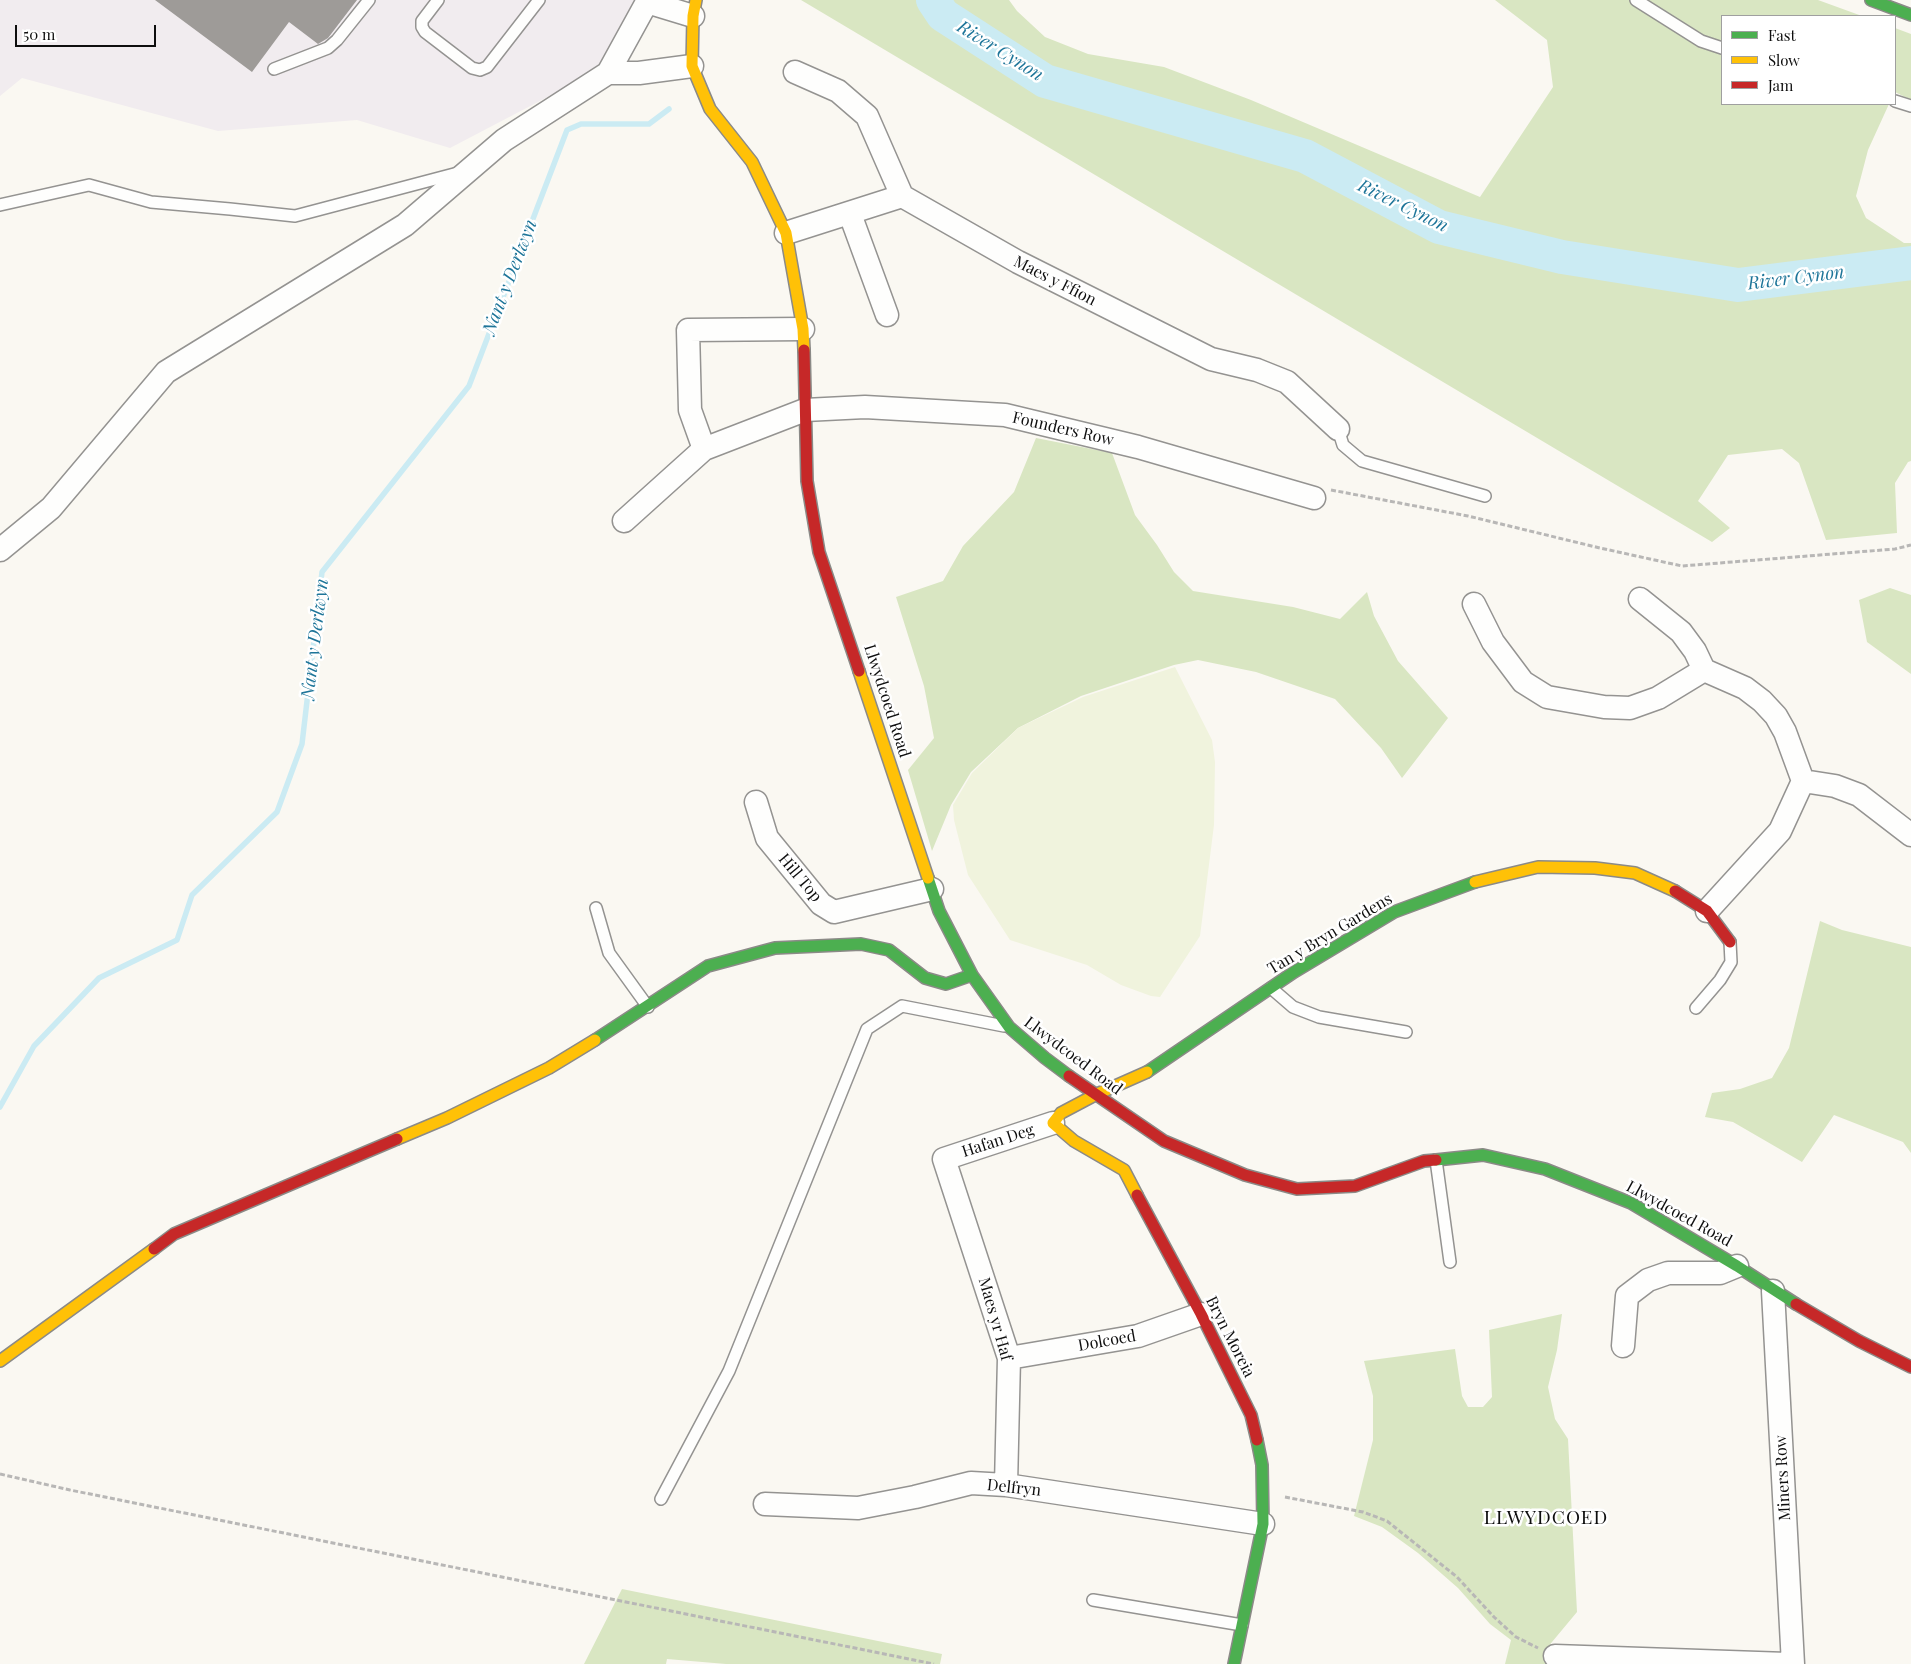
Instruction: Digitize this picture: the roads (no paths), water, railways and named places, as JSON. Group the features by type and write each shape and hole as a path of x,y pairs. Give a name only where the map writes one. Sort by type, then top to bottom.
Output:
{"street":[{"path":"1871,0 1911,15"},
{"path":"0,550 51,508 166,372 405,224 504,140 608,73 646,1 694,8"},
{"name":"Llwydcoed Road","path":"694,8 692,66 710,109 752,162 786,233 803,329 807,482 819,552 939,910 972,975 1009,1027 1045,1058 1095,1095 1164,1141 1245,1175 1297,1189 1355,1186 1424,1161 1483,1155 1546,1169 1631,1203 1737,1266 1773,1291 1859,1341 1911,1367"},
{"path":"608,73 639,73 692,66"},
{"path":"786,233 902,196 867,116 838,91 795,72"},
{"name":"Maes y Ffion","path":"902,196 1018,262 1211,359 1257,370 1287,382 1338,429"},
{"path":"850,214 887,315"},
{"path":"624,521 704,449 690,410 688,330 803,329"},
{"name":"Founders Row","path":"704,449 805,410 865,407 1005,415 1138,446 1314,498"},
{"path":"1640,599 1681,632 1696,651 1704,670 1745,688 1776,716 1785,732 1803,781 1780,831 1708,911"},
{"path":"1474,604 1493,642 1523,682 1547,697 1604,707 1630,708 1658,698 1704,670"},
{"path":"1803,781 1836,786 1859,795 1911,835"},
{"name":"Hill Top","path":"756,802 767,838 821,904 834,912 932,889"},
{"name":"Tan y Bryn Gardens","path":"1095,1095 1142,1074 1271,988 1394,912 1478,881 1538,867 1595,868 1635,873 1671,888 1708,911 1730,942"},
{"path":"0,1361 174,1234 447,1118 549,1068 708,966 775,948 862,944 889,950 926,978 946,984 972,975"},
{"path":"1053,1123 1061,1114 1095,1095"},
{"name":"Hafan Deg","path":"944,1159 1053,1123"},
{"name":"Bryn Moreia","path":"1053,1123 1074,1141 1124,1170 1201,1314 1250,1415 1262,1465 1263,1524 1234,1664"},
{"name":"Maes yr Haf","path":"944,1159 1009,1358 1006,1485"},
{"path":"1623,1346 1627,1296 1648,1280 1668,1274 1720,1273 1737,1266"},
{"name":"Miners Row","path":"1773,1291 1793,1664"},
{"name":"Dolcoed","path":"1009,1358 1138,1336 1201,1314"},
{"name":"Delfryn","path":"765,1504 858,1508 915,1497 971,1483 1006,1485 1263,1524"},
{"path":"1555,1656 1787,1664"}],"lane":[{"path":"274,69 328,48 337,40 369,0"},
{"path":"438,0 422,21 422,27 425,32 472,68 480,70 487,67 538,0"},
{"path":"1636,0 1701,41 1721,48"},
{"path":"1896,101 1911,106"},
{"path":"0,205 89,185 151,202 230,208 295,216 469,170"},
{"path":"1338,429 1343,445 1362,461 1485,496"},
{"path":"596,908 609,953 648,1006"},
{"path":"1696,1008 1720,980 1731,962 1730,942"},
{"path":"1271,988 1293,1007 1319,1017 1406,1032"},
{"path":"661,1499 729,1371 867,1029 902,1006 1009,1027"},
{"path":"1436,1160 1450,1262"},
{"path":"1093,1600 1242,1625"}],"waterway":[{"name":"River Cynon","path":"933,0 943,15 1045,81 1305,156 1439,227 1562,257 1738,285 1911,263"},
{"name":"Nant y Derlwyn","path":"0,1107 34,1046 99,978 177,940 192,895 277,812 302,744 322,572 469,386 567,130 581,124 649,124 669,109"}],"district":[{"name":"LLWYDCOED","path":"1546,1518"}]}
